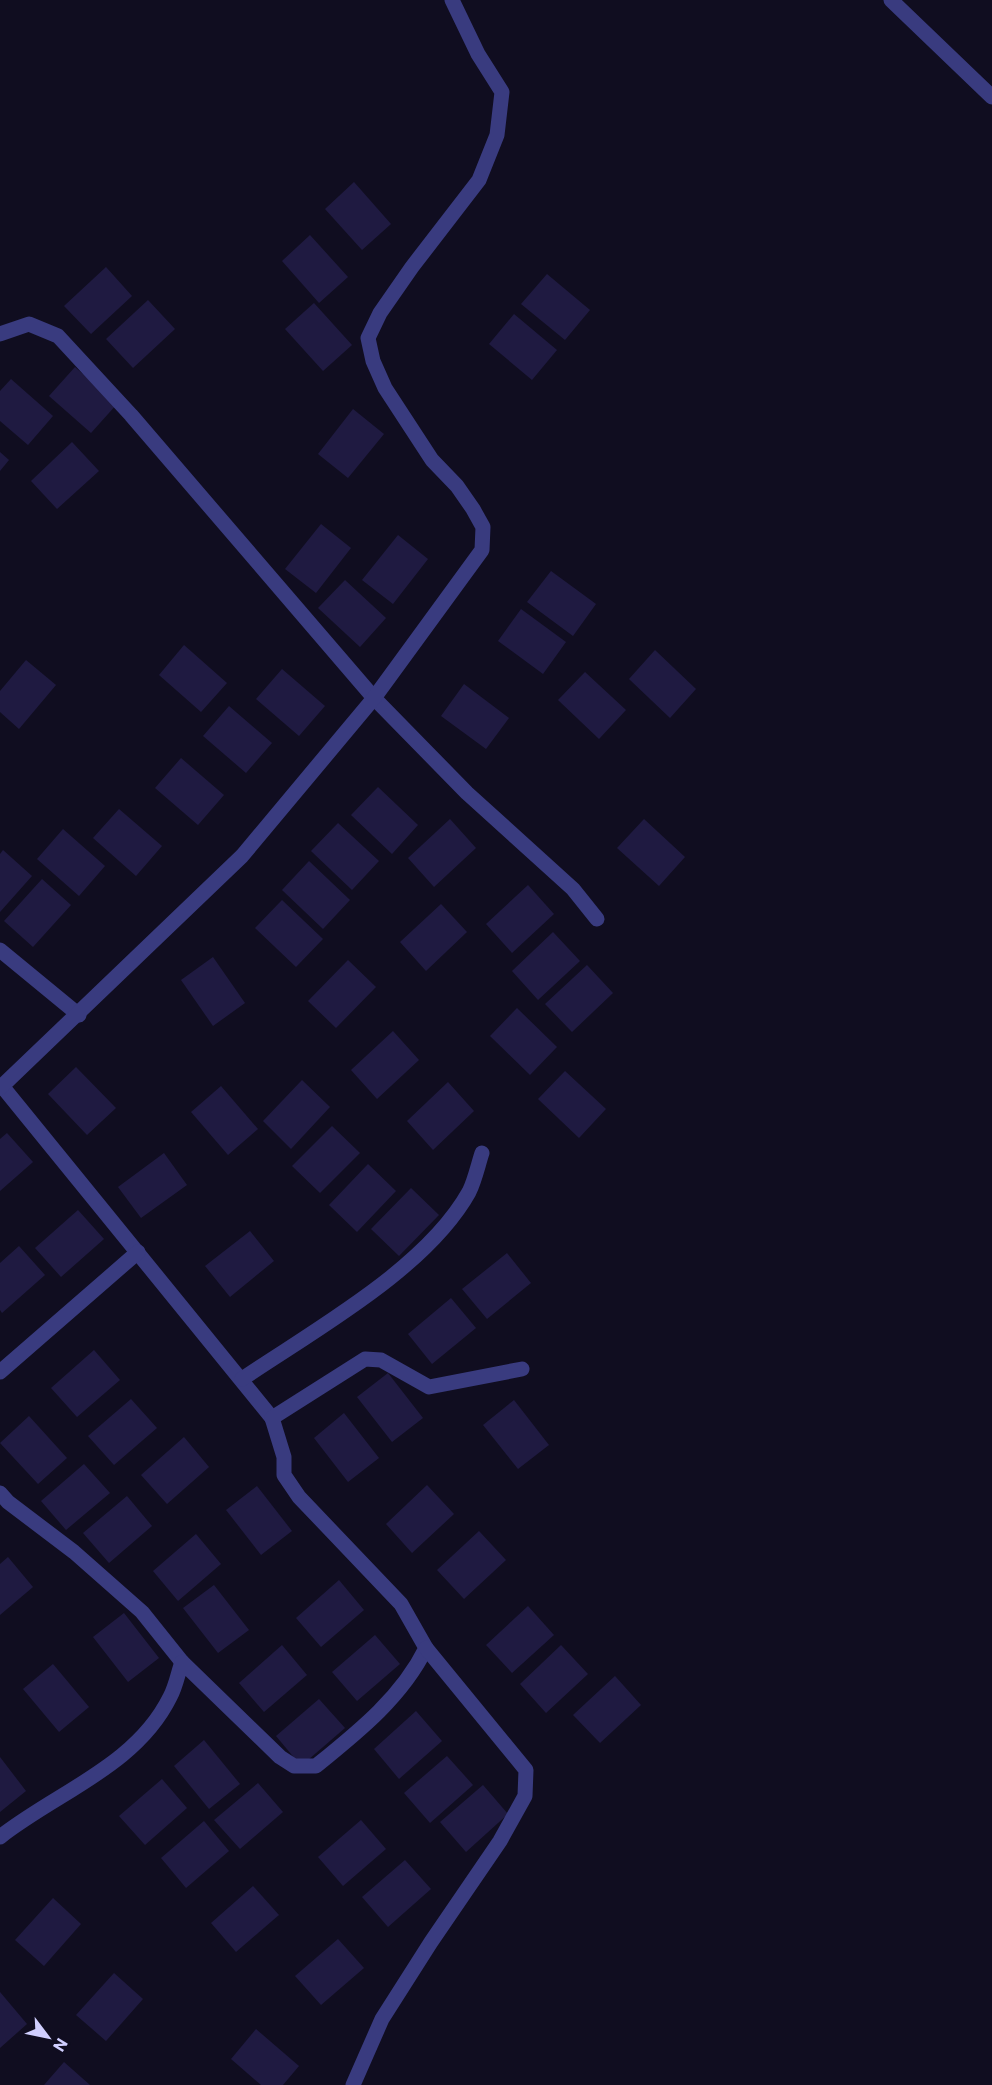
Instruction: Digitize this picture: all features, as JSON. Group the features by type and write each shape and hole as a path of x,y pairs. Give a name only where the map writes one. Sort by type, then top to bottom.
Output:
{"street":[{"path":"353,2085 382,2019 430,1942 500,1841 525,1796 526,1770 426,1648 401,1604 299,1497 284,1475 284,1457 272,1418 1,1087 79,1015 242,856 374,698 482,550 483,527 457,486 432,460 385,388 373,361 369,338 380,313 412,267 479,180 497,135 502,92 478,54 452,0"},
{"path":"891,0 992,96"},
{"path":"0,334 28,324 58,336 131,415 374,698 467,793 573,889 597,919"},
{"path":"0,950 79,1015"},
{"path":"242,1379 346,1309 418,1255 454,1214 470,1191 482,1153"},
{"path":"0,1371 138,1252"},
{"path":"272,1418 365,1359 381,1360 429,1387 522,1369"},
{"path":"0,1493 8,1502 74,1552 142,1612 182,1662 280,1757 294,1766 316,1766 394,1697 426,1648"},
{"path":"0,1837 28,1815 103,1772 152,1725 171,1696 182,1662"}],"building":[{"path":"354,182 391,224 362,250 325,209"},
{"path":"310,235 348,277 319,303 282,261"},
{"path":"106,267 132,296 91,334 64,306"},
{"path":"547,274 590,310 565,340 521,304"},
{"path":"148,300 175,329 133,368 106,339"},
{"path":"314,303 352,345 323,371 285,329"},
{"path":"514,314 557,350 532,380 489,344"},
{"path":"75,367 117,404 91,433 49,396"},
{"path":"11,379 53,416 28,445 0,421 0,391"},
{"path":"353,409 384,434 348,478 318,454"},
{"path":"72,442 99,471 57,509 31,481"},
{"path":"0,452 9,460 0,471"},
{"path":"321,524 351,548 316,593 285,569"},
{"path":"398,535 428,559 393,604 362,580"},
{"path":"551,571 596,604 573,636 527,602"},
{"path":"345,580 386,618 360,647 318,608"},
{"path":"521,609 566,642 543,674 498,641"},
{"path":"184,645 227,683 201,712 159,675"},
{"path":"655,650 696,689 670,718 629,679"},
{"path":"26,660 56,685 19,729 0,712 0,691"},
{"path":"282,669 325,706 299,736 256,699"},
{"path":"585,672 626,710 599,739 558,700"},
{"path":"464,684 509,718 486,749 441,716"},
{"path":"229,706 272,743 246,773 203,736"},
{"path":"181,758 224,795 198,825 155,788"},
{"path":"378,787 418,825 392,854 351,815"},
{"path":"119,809 162,846 136,876 93,838"},
{"path":"450,819 476,848 434,887 408,858"},
{"path":"644,819 685,857 659,886 617,848"},
{"path":"338,823 379,861 352,890 311,851"},
{"path":"63,829 105,866 79,896 37,859"},
{"path":"3,850 32,876 0,912 0,854"},
{"path":"309,861 350,900 323,929 282,890"},
{"path":"42,879 71,905 33,947 4,921"},
{"path":"528,885 554,914 512,953 486,924"},
{"path":"282,900 323,939 296,967 255,928"},
{"path":"441,904 467,932 426,971 400,942"},
{"path":"553,932 580,961 538,1000 512,971"},
{"path":"213,957 245,1003 213,1026 181,980"},
{"path":"348,960 376,987 336,1028 308,1001"},
{"path":"587,965 613,993 572,1032 545,1004"},
{"path":"517,1008 557,1047 530,1075 490,1036"},
{"path":"393,1031 419,1060 377,1099 351,1070"},
{"path":"76,1067 116,1108 87,1135 48,1094"},
{"path":"565,1071 606,1109 579,1138 538,1099"},
{"path":"302,1080 330,1107 291,1149 263,1121"},
{"path":"448,1082 474,1111 433,1150 407,1121"},
{"path":"221,1086 258,1129 228,1155 191,1112"},
{"path":"332,1126 360,1153 320,1193 292,1166"},
{"path":"7,1133 33,1162 0,1191 0,1139"},
{"path":"164,1153 187,1185 141,1218 118,1187"},
{"path":"368,1164 396,1191 357,1232 329,1205"},
{"path":"411,1188 439,1215 399,1256 371,1229"},
{"path":"78,1210 104,1239 61,1277 35,1248"},
{"path":"250,1231 274,1261 230,1297 205,1266"},
{"path":"19,1246 45,1275 2,1313 0,1310 0,1263"},
{"path":"507,1253 531,1283 487,1319 462,1289"},
{"path":"451,1298 476,1328 432,1364 408,1334"},
{"path":"94,1350 120,1380 77,1417 51,1388"},
{"path":"388,1373 423,1418 392,1442 357,1397"},
{"path":"131,1399 157,1428 114,1465 88,1436"},
{"path":"514,1400 549,1445 518,1469 483,1425"},
{"path":"344,1413 379,1458 348,1482 314,1438"},
{"path":"29,1416 67,1458 38,1484 0,1443"},
{"path":"184,1437 209,1467 167,1504 141,1475"},
{"path":"84,1464 110,1493 66,1530 41,1501"},
{"path":"427,1485 454,1514 412,1553 386,1524"},
{"path":"257,1486 292,1531 261,1555 226,1510"},
{"path":"127,1496 152,1526 109,1563 83,1533"},
{"path":"479,1531 506,1560 464,1599 437,1570"},
{"path":"196,1534 221,1564 178,1601 153,1571"},
{"path":"8,1557 33,1587 0,1615 0,1564"},
{"path":"339,1580 364,1610 321,1647 296,1618"},
{"path":"214,1585 249,1630 218,1653 183,1608"},
{"path":"528,1606 554,1635 512,1673 486,1645"},
{"path":"124,1613 159,1658 128,1682 93,1637"},
{"path":"375,1635 400,1664 357,1701 332,1672"},
{"path":"282,1645 307,1675 264,1712 239,1683"},
{"path":"561,1645 588,1674 546,1713 520,1684"},
{"path":"53,1664 89,1707 59,1732 23,1689"},
{"path":"615,1676 641,1705 600,1743 573,1715"},
{"path":"319,1699 345,1728 301,1766 276,1736"},
{"path":"416,1711 442,1741 399,1779 374,1749"},
{"path":"204,1740 240,1784 209,1809 174,1766"},
{"path":"447,1756 473,1785 430,1823 404,1793"},
{"path":"0,1757 26,1791 0,1812"},
{"path":"162,1779 187,1808 145,1845 119,1816"},
{"path":"258,1783 283,1812 240,1849 214,1820"},
{"path":"483,1785 508,1814 466,1852 440,1822"},
{"path":"361,1820 386,1849 343,1886 318,1857"},
{"path":"204,1821 229,1851 186,1888 161,1858"},
{"path":"405,1860 431,1889 388,1927 362,1897"},
{"path":"253,1886 279,1915 236,1952 211,1923"},
{"path":"53,1898 81,1924 44,1966 15,1940"},
{"path":"338,1939 364,1968 321,2005 295,1976"},
{"path":"114,1973 143,1999 106,2041 76,2015"},
{"path":"0,1992 27,2024 0,2048"},
{"path":"256,2029 299,2066 283,2085 261,2085 231,2059"},
{"path":"64,2062 90,2085 44,2085"}]}
